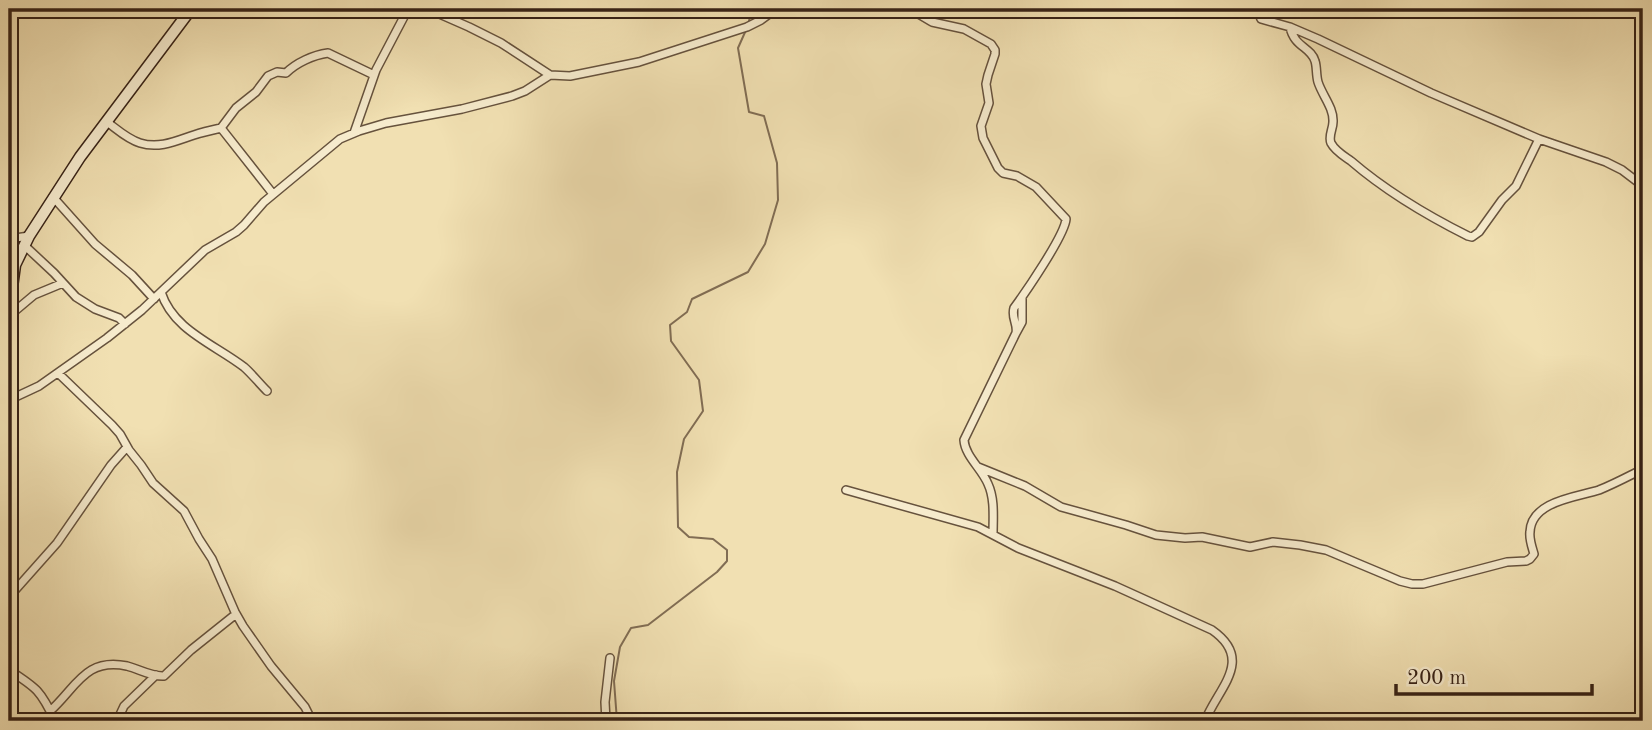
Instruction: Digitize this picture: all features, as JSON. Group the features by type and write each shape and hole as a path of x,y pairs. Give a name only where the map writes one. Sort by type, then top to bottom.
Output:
{"street":[{"path":"9,309 15,265 25,243 80,157 191,9"},
{"path":"354,133 374,75 408,9"},
{"path":"428,9 501,43 550,75 570,76 639,62 747,27 776,9"},
{"path":"910,9 932,22 964,29 991,44 995,54 986,84 989,103 981,126 983,138 1003,173 1017,176 1036,187 1066,219 1065,228 1013,312 1016,333 964,440 967,451 989,485 993,534"},
{"path":"1257,9 1261,19 1318,39 1421,89 1539,139 1606,162 1643,186"},
{"path":"1290,27 1294,39 1315,61 1318,85 1334,120 1330,139 1335,148 1399,198 1468,236 1472,237 1479,232 1496,207 1515,188 1539,139"},
{"path":"107,122 124,136 141,144 155,146 221,128 236,108 256,92 271,74 286,73 295,65 323,54 328,53 374,75"},
{"path":"9,400 58,374 125,324 205,250 236,232 264,202 340,139 386,123 462,109 512,96 525,92 550,75"},
{"path":"221,128 273,194"},
{"path":"53,197 95,244 132,275 154,299"},
{"path":"1643,198 1643,208"},
{"path":"9,240 25,243 76,297 95,309 119,318 125,324"},
{"path":"9,257 25,243"},
{"path":"9,316 34,295 63,283"},
{"path":"161,292 174,316 207,343 242,366 267,391"},
{"path":"58,374 112,425 153,483 184,511 212,559 236,614 312,721"},
{"path":"9,597 57,543 127,447"},
{"path":"978,467 1025,486 1060,507 1156,535 1202,537 1250,547 1273,542 1300,545 1326,550 1400,582 1423,584 1489,566 1530,559 1534,554 1530,532 1537,514 1572,496 1602,489 1643,469"},
{"path":"846,490 978,527 1018,548 1140,597 1212,630 1229,646 1233,660 1227,685 1205,721"},
{"path":"50,711 90,669 102,664 116,664 164,676 236,614"},
{"path":"606,721 610,658"},
{"path":"9,670 43,696 55,721"},
{"path":"117,721 124,706 156,675"}],"waterway":[{"path":"748,25 752,9"},
{"path":"617,721 614,681 620,647 631,628 648,625 717,572 727,561 727,550 713,539 689,537 678,527 677,472 684,439 703,411 699,380 671,341 670,325 687,312 692,299 748,272 765,244 778,200 777,163 764,116 749,112 738,48 746,30"}]}
